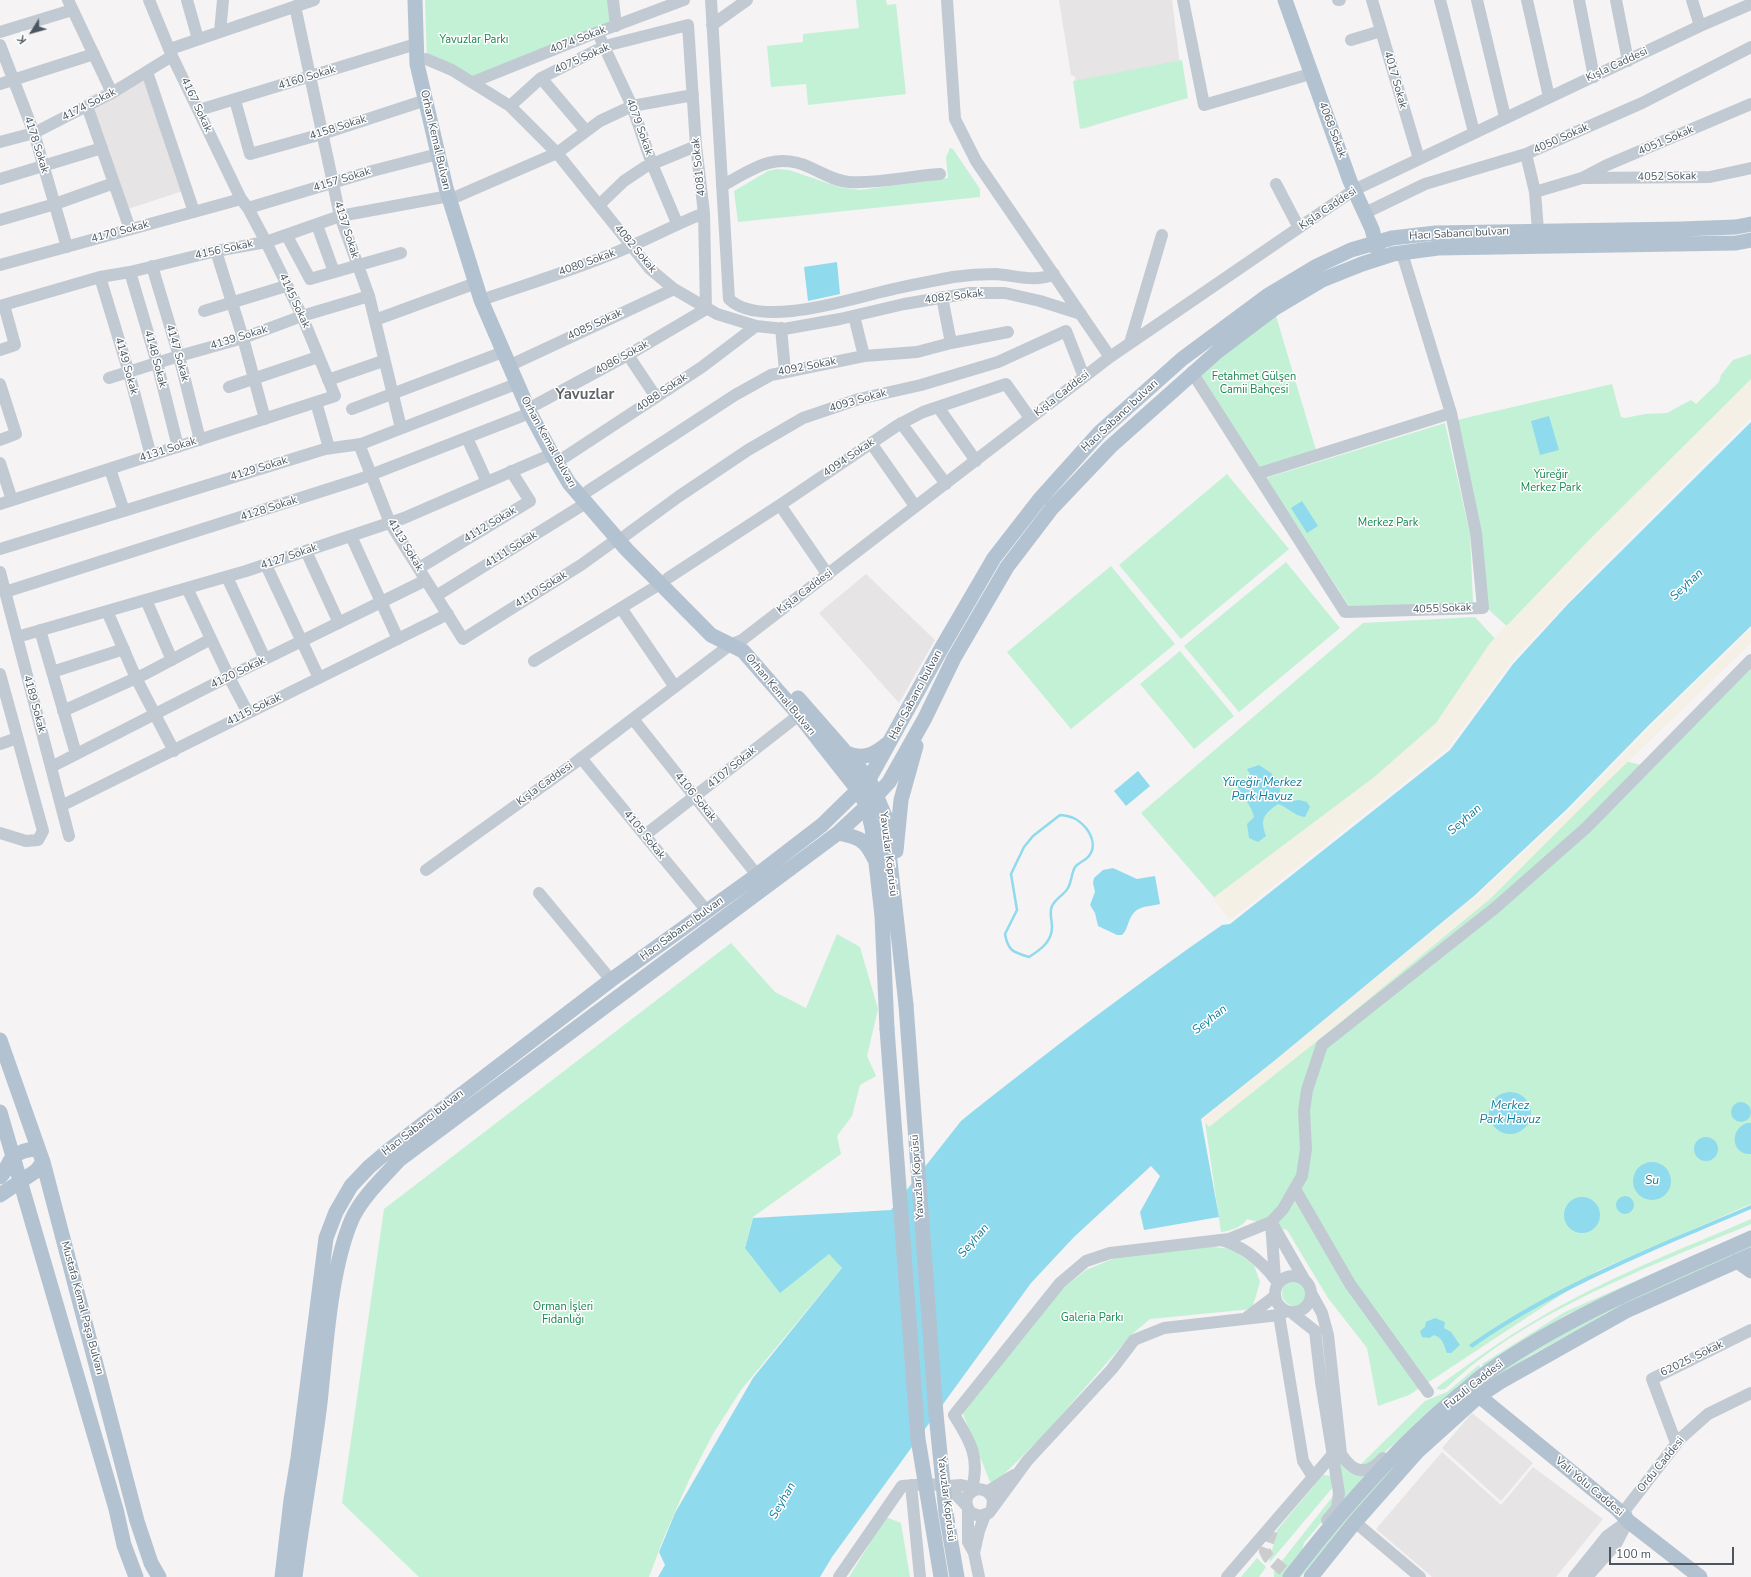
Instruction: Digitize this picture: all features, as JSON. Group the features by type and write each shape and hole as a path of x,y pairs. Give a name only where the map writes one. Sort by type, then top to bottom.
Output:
{"main road":[{"name":"Orhan Kemal Bulvarı","path":"415,0 417,64 438,154 490,297 517,362 533,409"},
{"name":"Orhan Kemal Bulvarı","path":"425,0 426,59 454,196 476,283 516,384 533,409 559,456 577,478 587,497 622,537 664,581 736,643 799,715 858,790 872,801"},
{"name":"4068 Sokak","path":"1285,0 1310,74 1354,190 1376,242 1379,258"},
{"name":"Hacı Sabancı bulvarı","path":"282,1577 290,1500 298,1458 326,1238 336,1212 351,1186 369,1167 389,1150 611,980 757,875 822,825 869,779 891,741 940,648 994,558 1039,500 1100,432 1182,359 1267,296 1317,266 1352,250 1376,242 1392,238 1436,233 1681,229 1736,227 1751,224"},
{"name":"Hacı Sabancı bulvarı","path":"295,1577 332,1301 342,1246 353,1218 369,1194 405,1156 838,833 872,801 889,782 925,718 954,658 1011,561 1052,508 1110,447 1192,372 1275,308 1322,280 1379,258 1438,248 1736,243 1751,240"},
{"name":"Orhan Kemal Bulvarı","path":"736,643 749,643 869,779"},
{"path":"894,902 897,832 901,800 925,718"},
{"path":"846,753 856,757 866,757 874,754 891,741"},
{"name":"Yavuzlar Köprüsü","path":"869,779 882,916 887,1029 918,1439 941,1577"},
{"name":"Yavuzlar Köprüsü","path":"872,801 885,816 906,1005 936,1414 946,1513 958,1577"},
{"path":"838,833 856,837 864,841 870,849 877,865"},
{"name":"Mustafa Kemal Paşa Bulvarı","path":"0,1040 41,1156 137,1521 151,1563 159,1577"},
{"name":"Mustafa Kemal Paşa Bulvarı","path":"0,1112 12,1158 116,1508 124,1545 136,1577"},
{"path":"0,1177 12,1158 28,1149 41,1156 36,1171 0,1195"},
{"name":"Fuzuli Caddesi","path":"1290,1577 1405,1443 1437,1413 1491,1369 1572,1320 1625,1294 1751,1238"},
{"path":"1744,1258 1751,1271"},
{"name":"Fuzuli Caddesi","path":"1312,1576 1355,1522 1417,1452 1479,1396 1507,1378 1626,1311 1744,1258"},
{"name":"Vali Yolu Caddesi","path":"1479,1396 1617,1509 1628,1521 1700,1577"}],"street":[{"name":"4167 Sokak","path":"149,0 198,110 244,204"},
{"path":"187,0 198,39"},
{"path":"220,32 223,0"},
{"name":"4174 Sokak","path":"0,142 34,133 112,93 147,72 171,52 198,39 314,0"},
{"path":"613,0 616,26"},
{"name":"4074 Sokak","path":"473,82 684,0"},
{"path":"711,0 729,299 734,304 746,310 806,310 920,283 972,274 996,274 1038,279 1054,274"},
{"path":"712,25 747,0"},
{"path":"947,0 955,119 976,160 1110,357"},
{"path":"1183,0 1204,105 1310,74"},
{"name":"4017 Sokak","path":"1372,0 1419,159"},
{"path":"1440,0 1474,132"},
{"path":"1477,0 1505,118"},
{"path":"1528,0 1549,97"},
{"path":"1579,0 1594,76"},
{"path":"1616,0 1628,61"},
{"path":"1692,0 1700,26"},
{"name":"Kışla Caddesi","path":"426,870 581,758 828,575 1110,357 1354,190 1700,26 1734,5 1751,4"},
{"path":"0,32 70,5 112,93"},
{"name":"4137 Sokak","path":"295,6 340,216 369,296 391,394 401,428"},
{"name":"4075 Sokak","path":"510,106 541,78 605,46 688,25"},
{"name":"4081 Sokak","path":"688,25 696,146 704,213 706,308"},
{"path":"1351,40 1381,31"},
{"name":"4079 Sokak","path":"596,33 605,46 632,106 652,164 677,223"},
{"name":"4160 Sokak","path":"198,110 416,44"},
{"name":"4178 Sokak","path":"0,45 12,80 34,133 67,247"},
{"name":"4050 Sokak","path":"1365,213 1425,184 1526,154 1642,103 1751,47"},
{"path":"0,84 94,54"},
{"name":"4082 Sokak","path":"426,59 452,70 510,106 557,153 650,269 674,289 706,308 756,326 781,328 854,316 942,297 970,293 1005,293 1040,301 1080,314"},
{"path":"147,72 194,212"},
{"path":"541,78 586,131"},
{"name":"4156 Sokak","path":"2,306 100,277 130,272 216,251 266,242 287,236 340,216 454,196 557,153 600,121 632,106 693,96"},
{"name":"4158 Sokak","path":"235,100 250,154 322,134 426,100"},
{"name":"4051 Sokak","path":"1582,178 1607,165 1751,104"},
{"path":"87,106 130,230"},
{"path":"599,205 624,181 652,164 696,146"},
{"path":"0,179 44,167 102,148"},
{"name":"4157 Sokak","path":"244,204 332,183 438,154"},
{"path":"1526,154 1535,192 1538,232"},
{"path":"722,186 759,165 776,161 798,163 835,179 847,182 870,182 940,174"},
{"name":"4052 Sokak","path":"1582,178 1710,176 1751,168"},
{"path":"1535,192 1582,178"},
{"path":"0,220 55,204 114,183"},
{"path":"1276,184 1299,228"},
{"name":"4170 Sokak","path":"0,265 194,212 244,204"},
{"name":"4145 Sokak","path":"244,204 266,242 286,286 302,316 335,396"},
{"name":"4080 Sokak","path":"490,297 588,263 631,246 677,223 704,213"},
{"path":"317,225 334,272"},
{"path":"1130,343 1162,235"},
{"path":"287,236 310,279 401,253"},
{"path":"216,251 243,338 265,419"},
{"name":"4055 Sokak","path":"1192,372 1345,612 1483,608 1476,533 1451,413 1402,253"},
{"name":"4147 Sokak","path":"152,266 179,356 200,440"},
{"name":"4148 Sokak","path":"130,272 178,447"},
{"name":"4149 Sokak","path":"100,277 129,373 151,456"},
{"path":"375,320 476,283"},
{"path":"204,311 286,286"},
{"name":"4085 Sokak","path":"517,362 674,289"},
{"name":"4139 Sokak","path":"109,378 243,338 302,316 369,296"},
{"path":"942,297 951,343"},
{"path":"0,350 15,345 2,306"},
{"name":"4086 Sokak","path":"533,409 628,355 706,308"},
{"path":"854,316 864,356"},
{"name":"4088 Sokak","path":"559,456 656,397 702,366 756,326"},
{"path":"781,328 785,371"},
{"name":"4093 Sokak","path":"622,537 748,450 803,418 859,399 920,385 998,362 1066,331 1084,377"},
{"name":"4092 Sokak","path":"587,497 735,395 771,374 864,356 917,352 951,343 1008,332"},
{"path":"352,409 503,352"},
{"path":"628,355 656,397"},
{"path":"230,387 318,357"},
{"path":"328,380 383,360"},
{"path":"0,384 16,434 0,440"},
{"name":"4129 Sokak","path":"0,549 329,448 359,444 516,384"},
{"name":"4094 Sokak","path":"534,661 664,581 780,505 870,443 901,423 923,412 1006,384 1030,418"},
{"name":"4131 Sokak","path":"0,504 335,396"},
{"path":"316,402 329,448"},
{"path":"938,407 976,461"},
{"name":"4128 Sokak","path":"5,592 370,476 467,438 533,409"},
{"path":"1257,474 1451,413"},
{"path":"901,423 946,484"},
{"path":"467,438 487,482"},
{"path":"870,443 916,506"},
{"name":"4113 Sokak","path":"359,444 370,476 390,523 463,639"},
{"name":"4127 Sokak","path":"16,637 266,565 390,523 511,471 559,456"},
{"path":"0,463 12,500"},
{"path":"110,469 124,512"},
{"name":"4112 Sokak","path":"419,568 530,501 511,471"},
{"name":"4111 Sokak","path":"436,596 587,497"},
{"path":"780,505 828,575"},
{"path":"351,536 380,602 398,638"},
{"name":"4110 Sokak","path":"463,639 581,565 622,537"},
{"path":"306,551 339,623"},
{"path":"266,565 319,678"},
{"name":"4189 Sokak","path":"0,572 69,836"},
{"path":"227,577 265,659"},
{"name":"4120 Sokak","path":"51,767 426,580"},
{"path":"187,588 229,677 248,712"},
{"path":"146,600 172,660"},
{"path":"621,608 675,687"},
{"path":"107,611 136,678 174,751"},
{"name":"4115 Sokak","path":"61,806 448,614"},
{"path":"40,630 76,754"},
{"path":"63,711 136,678 211,639"},
{"path":"52,672 124,649"},
{"path":"977,1490 976,1462 972,1444 954,1414 1060,1283 1086,1261 1110,1253 1229,1239 1271,1222 1283,1209 1302,1176 1306,1149 1304,1111 1307,1090 1322,1045 1494,908 1587,827 1751,660"},
{"path":"0,674 3,697 17,738 43,831 38,840 26,841 0,833"},
{"name":"4107 Sokak","path":"645,836 799,715"},
{"name":"4106 Sokak","path":"632,719 757,875"},
{"path":"0,744 17,738"},
{"name":"4105 Sokak","path":"581,758 707,911"},
{"path":"539,893 611,980"},
{"path":"1295,1189 1350,1284 1428,1392"},
{"path":"948,1486 975,1516 988,1512 1010,1486 1018,1472 1112,1369 1134,1340 1164,1328 1243,1319 1303,1309 1310,1300 1310,1288 1271,1222"},
{"path":"1271,1222 1275,1288 1280,1307 1286,1313 1315,1331 1321,1382 1334,1453 1339,1493 1337,1508 1308,1542 1306,1557"},
{"path":"1220,1240 1234,1244 1263,1264 1275,1288"},
{"path":"1243,1319 1275,1288 1277,1284 1286,1277 1298,1276 1304,1279"},
{"path":"1311,1294 1322,1313 1328,1335 1341,1454 1349,1466 1357,1471 1374,1468 1391,1450 1405,1443"},
{"path":"1286,1313 1303,1461 1313,1477"},
{"name":"62025. Sokak","path":"1676,1443 1652,1379 1751,1330"},
{"name":"Ordu Caddesi","path":"1587,1577 1616,1544 1628,1521 1625,1510 1676,1443 1708,1414 1751,1394"},
{"path":"1226,1577 1334,1453"},
{"path":"979,1577 974,1553 968,1542 968,1496 977,1490 1018,1472"},
{"path":"911,1485 920,1577"},
{"path":"839,1577 902,1486 948,1486 977,1490 993,1499 979,1531 974,1553"},
{"path":"1272,1531 1282,1512"},
{"path":"1574,1577 1607,1536 1628,1521"},
{"path":"1355,1522 1420,1577"}],"shaded area":[{"path":"1059,0 1172,0 1184,97 1083,129 1075,77 1071,75"},
{"path":"140,71 183,191 128,209 88,97"},
{"path":"866,574 935,640 899,703 819,613"},
{"path":"1472,1413 1533,1463 1501,1501 1442,1448"},
{"path":"1442,1452 1501,1505 1533,1467 1603,1519 1556,1577 1432,1577 1376,1529"}],"green space":[{"name":"Yavuzlar Parkı","path":"425,0 612,0 616,26 473,82 427,63"},
{"path":"856,0 886,0 887,5 896,4 906,94 808,105 806,84 771,87 767,46 803,42 803,34 859,28"},
{"path":"1182,60 1188,98 1080,129 1073,81"},
{"path":"950,148 953,149 980,189 980,197 738,222 734,191 768,171 777,169 789,170 839,187 860,190 948,178 946,157"},
{"name":"Fetahmet Gülşen Camii Bahçesi","path":"1276,316 1316,450 1259,468 1200,373"},
{"name":"Yüreğir Merkez Park","path":"1751,354 1751,393 1513,632 1486,607 1457,420 1612,384 1621,417 1625,418 1645,414 1667,413 1691,400 1696,404 1719,382 1721,375 1733,360"},
{"name":"Merkez Park","path":"1445,423 1470,534 1473,603 1349,606 1266,478"},
{"path":"1227,474 1289,549 1181,639 1119,565"},
{"path":"1286,562 1340,628 1239,712 1184,646"},
{"path":"1111,566 1175,644 1071,729 1007,652"},
{"path":"1475,617 1498,642 1441,727 1219,903 1141,813 1363,623"},
{"path":"1180,651 1234,716 1194,749 1140,684"},
{"path":"1751,664 1751,1204 1599,1270 1409,1395 1378,1406 1367,1348 1328,1298 1287,1230 1247,1219 1243,1224 1236,1228 1221,1232 1205,1122 1281,1064 1567,819 1621,760 1649,767"},
{"name":"Orman İşleri Fidanlığı","path":"837,934 860,947 878,1009 867,1056 876,1076 860,1085 852,1116 837,1136 841,1154 753,1217 745,1247 829,1253 842,1268 741,1390 713,1434 689,1480 664,1537 649,1577 419,1577 342,1503 384,1209 731,943 775,992 806,1008"},
{"path":"1751,1219 1751,1224 1646,1268 1576,1300 1510,1338 1480,1359 1445,1389 1440,1390 1436,1388 1496,1345 1560,1306 1654,1260"},
{"path":"1751,1230 1751,1233 1611,1293 1566,1315 1483,1366 1482,1364 1565,1312"},
{"name":"Galeria Parkı","path":"1197,1245 1232,1249 1254,1265 1260,1282 1252,1309 1150,1319 1131,1335 1043,1436 997,1481 990,1482 962,1411 1063,1288 1086,1270 1117,1257"},
{"path":"1751,1245 1751,1249 1600,1318 1531,1355 1495,1379 1325,1548 1301,1577 1298,1577 1374,1486 1413,1446 1493,1376 1529,1352 1598,1314"},
{"path":"1295,1280 1304,1284 1308,1293 1304,1302 1295,1306 1286,1302 1282,1293 1286,1284"},
{"path":"1479,1365 1481,1368 1402,1439 1389,1448 1372,1465 1359,1466 1425,1401 1447,1392"},
{"path":"1338,1449 1341,1462 1346,1470 1355,1474 1368,1475 1339,1508"},
{"path":"1323,1475 1332,1476 1333,1487 1269,1563 1277,1530"},
{"path":"1333,1496 1335,1506 1304,1543 1301,1554 1283,1577 1274,1577 1274,1571"},
{"path":"886,1517 901,1523 910,1577 849,1577"},
{"path":"1257,1558 1266,1567 1259,1577 1241,1577"}],"sand":[{"path":"1751,379 1751,418 1598,570 1512,661 1448,748 1230,920 1213,898 1373,778 1436,723 1490,643 1590,539"},
{"path":"1751,629 1751,643 1609,780 1490,899 1336,1026 1209,1127 1202,1119 1475,897 1568,811 1650,727"}],"water":[{"path":"837,262 840,294 808,301 804,267"},
{"path":"1549,416 1559,450 1540,455 1531,421"},
{"name":"Seyhan","path":"1751,422 1751,626 1648,726 1567,809 1474,896 1274,1061 1201,1119 1219,1217 1144,1230 1140,1212 1160,1176 1151,1166 1074,1237 1031,1283 832,1557 820,1577 658,1577 665,1565 659,1552 675,1513 753,1378 842,1268 829,1254 780,1293 745,1248 753,1218 891,1210 961,1121 1127,993 1222,925 1230,924 1450,750 1513,664 1568,604"},
{"path":"1302,501 1318,526 1307,533 1291,508"},
{"name":"Yüreğir Merkez Park Havuz","path":"1259,765 1271,773 1281,783 1280,791 1283,802 1299,800 1307,802 1310,807 1305,817 1298,815 1278,804 1266,814 1263,825 1266,836 1258,842 1249,838 1247,824 1254,817 1253,812 1236,784 1238,777 1243,783 1251,776 1247,769"},
{"path":"1138,771 1150,786 1126,806 1114,791"},
{"path":"1113,868 1137,879 1155,876 1160,904 1136,910 1122,935 1117,935 1098,926 1095,913 1090,905 1095,892 1093,883 1094,878 1103,870"},
{"name":"Merkez Park Havuz","path":"1510,1092 1525,1098 1531,1113 1525,1128 1510,1134 1495,1128 1489,1113 1495,1098"},
{"path":"1741,1102 1748,1105 1751,1112 1748,1119 1741,1122 1734,1119 1731,1112 1734,1105"},
{"path":"1751,1123 1751,1154 1744,1153 1739,1150 1735,1141 1737,1131 1741,1126"},
{"path":"1706,1137 1711,1138 1717,1144 1717,1154 1711,1160 1706,1161 1701,1160 1695,1154 1694,1149 1695,1144 1701,1138"},
{"name":"Su","path":"1652,1162 1662,1165 1668,1171 1671,1181 1668,1191 1662,1197 1652,1200 1642,1197 1636,1191 1633,1181 1636,1171 1642,1165"},
{"path":"1625,1196 1631,1199 1634,1205 1631,1211 1625,1214 1619,1211 1616,1205 1619,1199"},
{"path":"1586,1197 1595,1202 1599,1208 1599,1222 1595,1228 1586,1233 1578,1233 1569,1228 1565,1222 1564,1211 1569,1202 1575,1198"},
{"path":"1751,1205 1751,1209 1643,1255 1572,1288 1504,1326 1472,1348 1469,1345 1536,1303 1571,1285 1642,1251"},
{"path":"1435,1318 1445,1322 1444,1328 1451,1332 1460,1345 1451,1353 1447,1353 1440,1338 1434,1335 1429,1338 1422,1337 1420,1331 1425,1327 1426,1322"}],"waterway":[{"path":"1060,815 1074,818 1083,825 1088,831 1093,845 1091,853 1087,858 1075,867 1068,888 1052,906 1052,927 1048,941 1029,957 1012,950 1006,940 1005,934 1017,910 1011,874 1024,847 1033,836 1060,815"}],"tunnel":[{"path":"1272,1531 1265,1551 1268,1557 1291,1577"}],"district":[{"name":"Yavuzlar","path":"585,395"}]}
